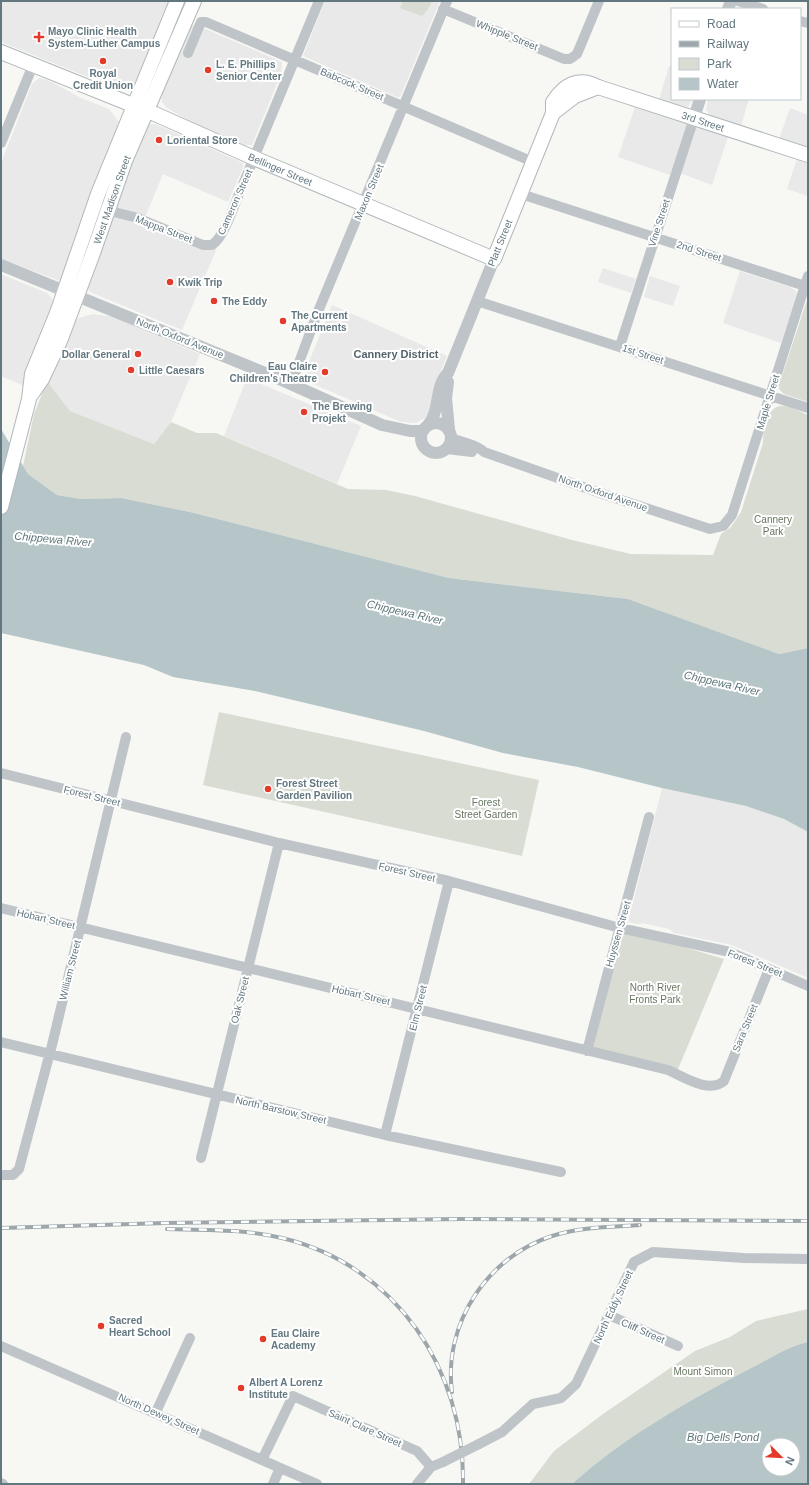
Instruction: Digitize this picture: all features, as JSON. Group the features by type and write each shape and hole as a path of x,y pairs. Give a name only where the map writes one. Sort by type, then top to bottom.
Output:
{"main road":[{"name":"West Madison Street","path":"1,507 29,398 52,359 94,204 177,1"},
{"name":"West Madison Street","path":"70,294 107,211 125,161 194,1"},
{"name":"Bellinger Street","path":"1,52 147,111 364,205 494,259"},
{"name":"3rd Street","path":"572,91 580,81 588,81 598,87 808,155"},
{"name":"Platt Street","path":"494,259 553,113 553,102 572,91"}],"street":[{"name":"Cameron Street","path":"212,245 219,239 224,229 319,1"},
{"name":"Whipple Street","path":"445,5 564,59 570,60 577,54 599,1"},
{"path":"738,1 760,8"},
{"name":"Maxon Street","path":"291,384 317,314 364,205 445,5"},
{"name":"Babcock Street","path":"188,53 201,22 203,21 533,162"},
{"path":"1,143 33,65"},
{"name":"Vine Street","path":"620,346 700,100"},
{"name":"2nd Street","path":"521,194 806,286"},
{"name":"Mappa Street","path":"94,204 107,211 138,218 203,245 212,245"},
{"name":"Platt Street","path":"425,428 435,414 442,378 448,373 494,259"},
{"name":"North Oxford Avenue","path":"1,265 291,384 382,425 410,431 425,428"},
{"name":"Maple Street","path":"723,526 732,515 808,276"},
{"name":"1st Street","path":"477,301 808,408"},
{"name":"Platt Street","path":"448,373 449,379 446,398 449,439"},
{"path":"439,424 449,439 436,452 431,451 422,445 420,440 425,428 439,424"},
{"name":"North Oxford Avenue","path":"382,425 392,435 422,445"},
{"name":"North Oxford Avenue","path":"449,439 479,453 484,452 603,494 710,529 723,526"},
{"name":"William Street","path":"1,1175 13,1175 19,1169 81,927 126,737"},
{"name":"Forest Street","path":"1,774 280,843 449,881 620,928 730,952 808,986"},
{"name":"Huyssen Street","path":"587,1050 649,817"},
{"name":"Oak Street","path":"201,1158 280,843"},
{"name":"Elm Street","path":"385,1134 449,881"},
{"name":"Hobart Street","path":"1,908 418,1008 668,1070 709,1087 718,1086"},
{"name":"Sara Street","path":"718,1086 724,1081 769,969"},
{"name":"North Barstow Street","path":"1,1042 385,1134 561,1172"},
{"name":"North Eddy Street","path":"431,1467 502,1432 533,1404 561,1398 576,1384 634,1262 653,1252 744,1258 808,1259"},
{"name":"Cliff Street","path":"608,1315 678,1346"},
{"path":"156,1412 190,1338"},
{"name":"North Dewey Street","path":"1,1346 156,1412 317,1484"},
{"name":"Saint Clare Street","path":"262,1460 293,1396 417,1451 431,1467"},
{"path":"417,1484 431,1467"},
{"path":"273,1484 280,1468"}],"shaded area":[{"path":"1,1 171,1 134,87 123,91 1,42"},
{"path":"325,1 440,1 400,97 303,56"},
{"path":"191,25 199,26 282,62 281,74 252,145 245,145 197,125 167,108 162,102 161,94"},
{"path":"669,66 671,67 671,100 692,100 688,107 659,100"},
{"path":"39,78 50,81 81,98 109,109 119,122 63,280 60,281 1,259 1,163 32,84"},
{"path":"708,100 749,100 741,126 710,116 706,109"},
{"path":"635,107 728,137 712,185 672,170 670,175 618,157"},
{"path":"790,108 808,115 808,149 779,139"},
{"path":"150,124 155,124 243,163 243,167 228,202 163,174 143,222 212,249 217,248 182,330 90,292 87,288 123,184 145,128"},
{"path":"797,159 808,163 808,196 787,189"},
{"path":"603,268 636,279 631,293 598,282"},
{"path":"740,271 790,287 796,291 797,295 781,343 723,323"},
{"path":"1,274 47,293 53,300 54,304 24,386 1,376"},
{"path":"650,276 680,286 673,306 644,297"},
{"path":"332,305 447,356 434,388 429,412 426,417 416,423 401,422 302,379"},
{"path":"93,314 113,317 200,354 171,422 154,444 70,411 47,381 75,321 79,318"},
{"path":"247,378 361,426 337,484 224,436"},
{"path":"662,788 746,806 784,819 808,832 808,978 732,945 674,933 669,929 643,923 638,924 628,922"}],"green space":[{"path":"403,1 432,1 422,16 400,8"},
{"path":"808,297 808,402 784,394 779,389 779,385"},
{"name":"Cannery Park","path":"47,381 70,411 154,444 171,422 197,433 216,433 348,489 386,490 415,496 572,540 631,554 713,555 721,534 731,527 741,512 763,443 766,421 769,415 776,407 784,406 791,408 808,415 808,648 779,654 628,599 449,578 190,512 121,498 81,499 57,495 28,474 23,466 34,414"},
{"name":"Forest Street Garden","path":"219,712 539,780 522,856 203,785"},
{"name":"North River Fronts Park","path":"620,928 724,959 676,1074 587,1051"},
{"name":"Mount Simon","path":"808,1309 808,1342 794,1346 780,1353 682,1406 614,1450 572,1484 529,1484 554,1451 603,1414 695,1351 730,1337 756,1321"}],"water":[{"name":"Chippewa River","path":"1,429 28,474 57,495 81,499 121,498 190,512 449,578 628,599 779,654 808,648 808,832 784,819 746,806 662,788 578,767 503,753 424,731 255,691 173,677 144,665 1,633"},
{"name":"Big Dells Pond","path":"808,1342 808,1484 572,1484 614,1450 659,1420 729,1380 794,1346"}],"railway":[{"path":"1,1228 165,1223 462,1219 808,1221"},
{"path":"452,1392 451,1367 455,1342 463,1318 474,1296 489,1277 508,1260 529,1246 563,1233 596,1228 640,1225"},
{"path":"167,1229 239,1231 282,1238 323,1252 359,1272 390,1298 416,1328 437,1363 452,1401 460,1442 463,1484"}],"place":[{"name":"Mayo Clinic Health System-Luther Campus","path":"39,37"},
{"name":"Royal Credit Union","path":"103,61"},
{"name":"L. E. Phillips Senior Center","path":"208,70"},
{"name":"Loriental Store","path":"159,140"},
{"name":"Kwik Trip","path":"170,282"},
{"name":"The Eddy","path":"214,301"},
{"name":"The Current Apartments","path":"283,321"},
{"name":"Dollar General","path":"138,354"},
{"name":"Little Caesars","path":"131,370"},
{"name":"Eau Claire Children's Theatre","path":"325,372"},
{"name":"The Brewing Projekt","path":"304,412"},
{"name":"Forest Street Garden Pavilion","path":"268,789"},
{"name":"Sacred Heart School","path":"101,1326"},
{"name":"Eau Claire Academy","path":"263,1339"},
{"name":"Albert A Lorenz Institute","path":"241,1388"}],"district":[{"name":"Cannery District","path":"396,354"}]}
